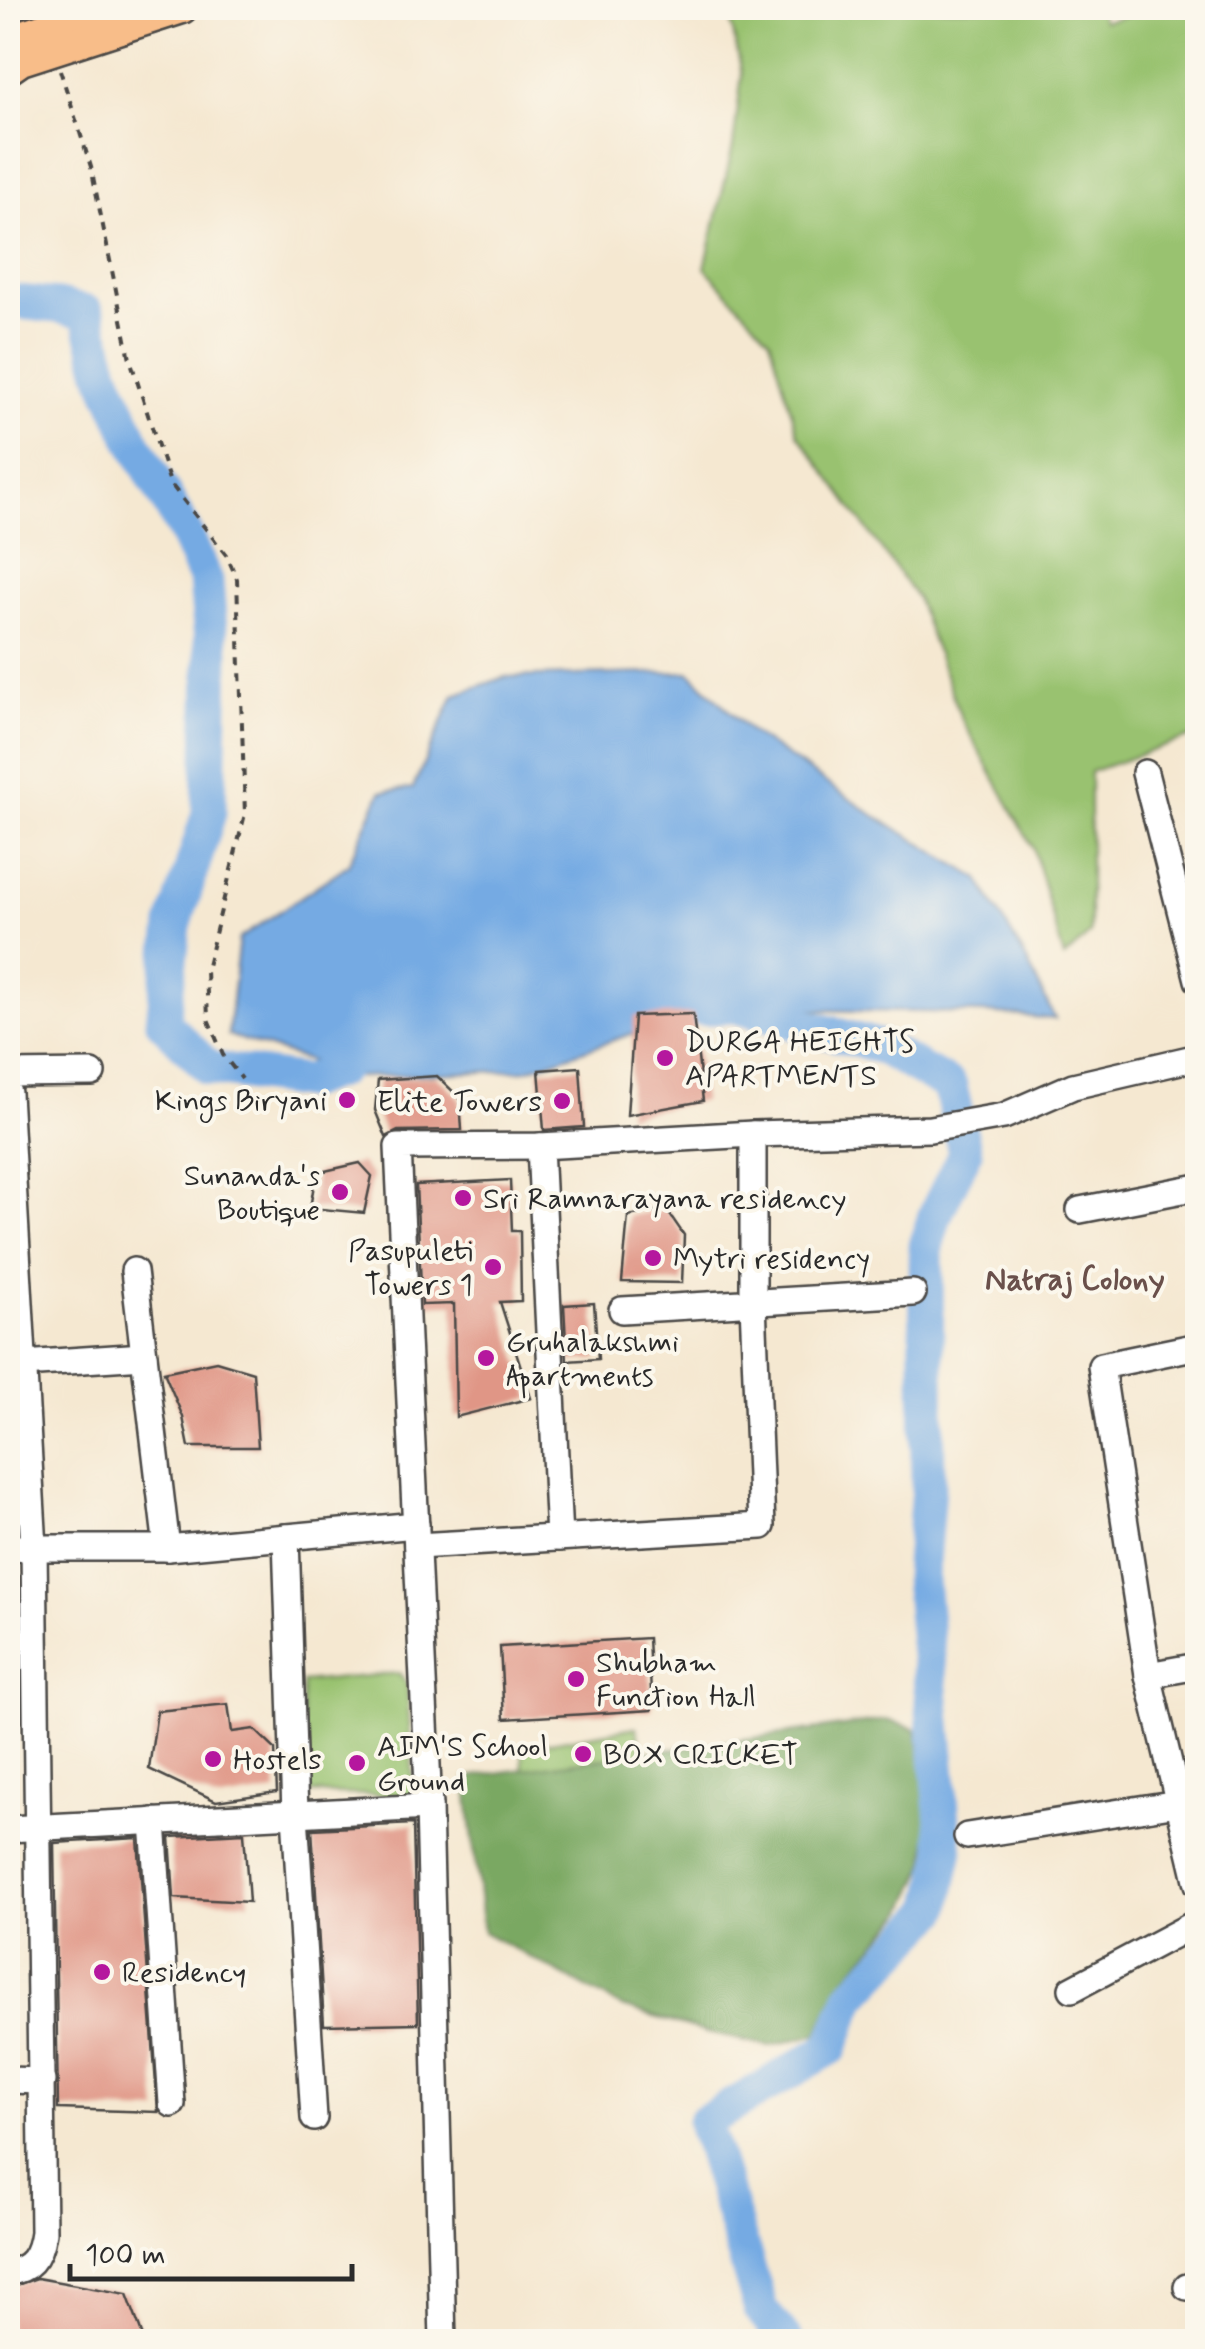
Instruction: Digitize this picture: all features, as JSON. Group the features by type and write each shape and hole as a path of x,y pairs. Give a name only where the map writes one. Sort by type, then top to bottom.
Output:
{"main road":[{"path":"8,40 106,8"},
{"path":"8,69 43,52 182,8"}],"street":[{"path":"1145,773 1193,941 1198,980"},
{"path":"443,2342 429,1807 398,1147 540,1146 930,1129 1004,1116 1073,1086 1198,1057"},
{"path":"8,1074 92,1074"},
{"path":"8,1094 16,1363 34,1548 43,2232 40,2250 32,2263 8,2272"},
{"path":"8,1548 166,1548 286,1537 559,1538 762,1526 753,1304 753,1134"},
{"path":"540,1146 559,1538"},
{"path":"1080,1210 1198,1187"},
{"path":"134,1271 166,1548"},
{"path":"622,1310 913,1293"},
{"path":"1198,1346 1101,1366 1148,1675 1198,1884"},
{"path":"16,1363 144,1356"},
{"path":"286,1537 295,1814 314,2118"},
{"path":"1148,1675 1198,1666"},
{"path":"967,1836 1178,1803"},
{"path":"8,1829 429,1807"},
{"path":"153,1821 172,2104"},
{"path":"1072,1988 1198,1922"},
{"path":"8,2080 42,2081"}],"path":[{"path":"43,52 63,74 91,167 130,358 170,483 227,556 238,579 245,814 206,970 208,1019 222,1055 242,1079"}],"green space":[{"path":"728,8 1098,8 1103,21 1162,8 1197,8 1197,735 1090,772 1090,934 1064,958 1033,848 961,718 916,597 798,434 770,339 705,268 733,146 742,74"},
{"name":"AIM'S School Ground","path":"399,1673 407,1684 414,1796 304,1793 302,1682"},
{"path":"886,1720 916,1729 930,1812 926,1864 904,1912 839,1986 818,2034 769,2046 704,2032 622,2007 483,1932 466,1777"},
{"name":"BOX CRICKET","path":"636,1727 645,1761 524,1786 522,1747"}],"water":[{"path":"689,672 751,732 869,812 979,879 1026,959 1055,1019 988,1013 737,1009 634,1033 526,1070 359,1077 228,1035 239,939 348,865 381,792 413,788 454,695 505,677"}],"building":[{"name":"DURGA HEIGHTS APARTMENTS","path":"693,1014 703,1101 627,1115 634,1016"},
{"name":"Elite Towers","path":"580,1067 584,1127 544,1130 539,1070"},
{"path":"437,1076 460,1098 462,1130 398,1131 386,1137 375,1110 378,1080"},
{"name":"Sunanda's Boutique","path":"360,1163 372,1176 364,1213 310,1208 316,1173"},
{"path":"510,1180 512,1231 520,1231 521,1301 500,1302 531,1398 456,1417 454,1304 422,1305 416,1185"},
{"name":"Mytri residency","path":"666,1209 684,1235 682,1283 622,1282 628,1216"},
{"path":"594,1303 598,1359 567,1361 564,1305"},
{"path":"216,1361 253,1372 258,1447 189,1447 183,1417 164,1372"},
{"name":"Shubham Function Hall","path":"648,1638 652,1710 504,1719 500,1647"},
{"name":"Hostels","path":"228,1704 232,1732 254,1729 275,1749 277,1792 216,1801 149,1769 157,1711"},
{"path":"413,1824 418,2023 324,2025 312,1829"},
{"path":"244,1833 249,1902 174,1898 170,1837"},
{"name":"Residency","path":"138,1838 158,2112 58,2109 54,1843"},
{"path":"37,2278 127,2294 145,2342 8,2342 8,2288"}],"waterway":[{"path":"8,301 87,313 104,375 206,581 212,653 209,813 174,926 163,1022 209,1068 306,1082 337,1071 371,1040"},
{"path":"701,1008 734,1006 881,1047 950,1086 965,1153 935,1215 926,1246 928,1488 921,1578 946,1854 934,1910 852,1996 831,2048 704,2122 761,2310 787,2342"}],"place":[{"name":"DURGA HEIGHTS APARTMENTS","path":"665,1058"},
{"name":"Kings Biryani","path":"347,1100"},
{"name":"Elite Towers","path":"562,1101"},
{"name":"Sunanda's Boutique","path":"340,1192"},
{"name":"Sri Ramnarayana residency","path":"463,1198"},
{"name":"Mytri residency","path":"653,1258"},
{"name":"Pasupuleti Towers 1","path":"493,1267"},
{"name":"Gruhalakshmi Apartments","path":"486,1358"},
{"name":"Shubham Function Hall","path":"576,1679"},
{"name":"BOX CRICKET","path":"583,1754"},
{"name":"Hostels","path":"213,1759"},
{"name":"AIM'S School Ground","path":"357,1763"},
{"name":"Residency","path":"102,1972"}],"district":[{"name":"Natraj Colony","path":"1075,1278"}]}
